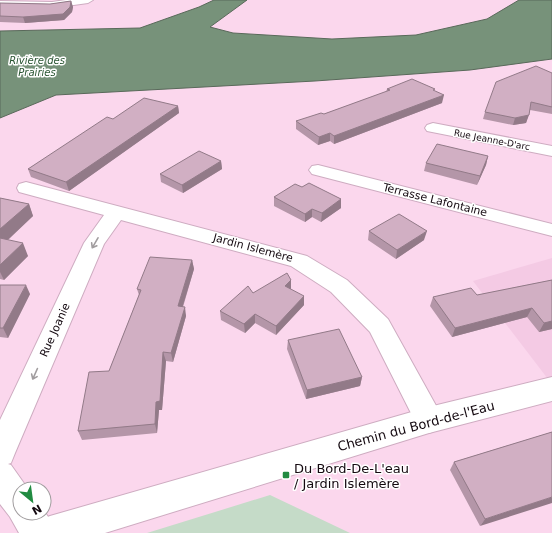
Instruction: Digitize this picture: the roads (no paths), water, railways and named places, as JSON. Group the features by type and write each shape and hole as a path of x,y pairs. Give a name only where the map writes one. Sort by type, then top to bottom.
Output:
{"street":[{"path":"0,4 52,5 88,0"},
{"name":"Rue Jeanne-D'arc","path":"433,128 552,151"},
{"name":"Terrasse Lafontaine","path":"318,170 552,230"},
{"name":"Jardin Islemère","path":"26,188 117,211 298,261 339,286 379,326 429,420"},
{"name":"Rue Joanie","path":"0,453 94,243 117,211"},
{"name":"Chemin du Bord-de-l'Eau","path":"50,533 429,420 552,389"},
{"path":"0,476 12,494"},
{"path":"30,521 38,533"}],"water":[{"name":"Rivière des Prairies","path":"214,0 247,0 210,27 233,33 332,39 416,35 487,19 519,0 552,0 552,59 470,70 315,81 56,95 0,118 0,31 140,28 199,7"}],"place":[{"name":"Du Bord-De-L'eau / Jardin Islemère","path":"286,475"}]}
